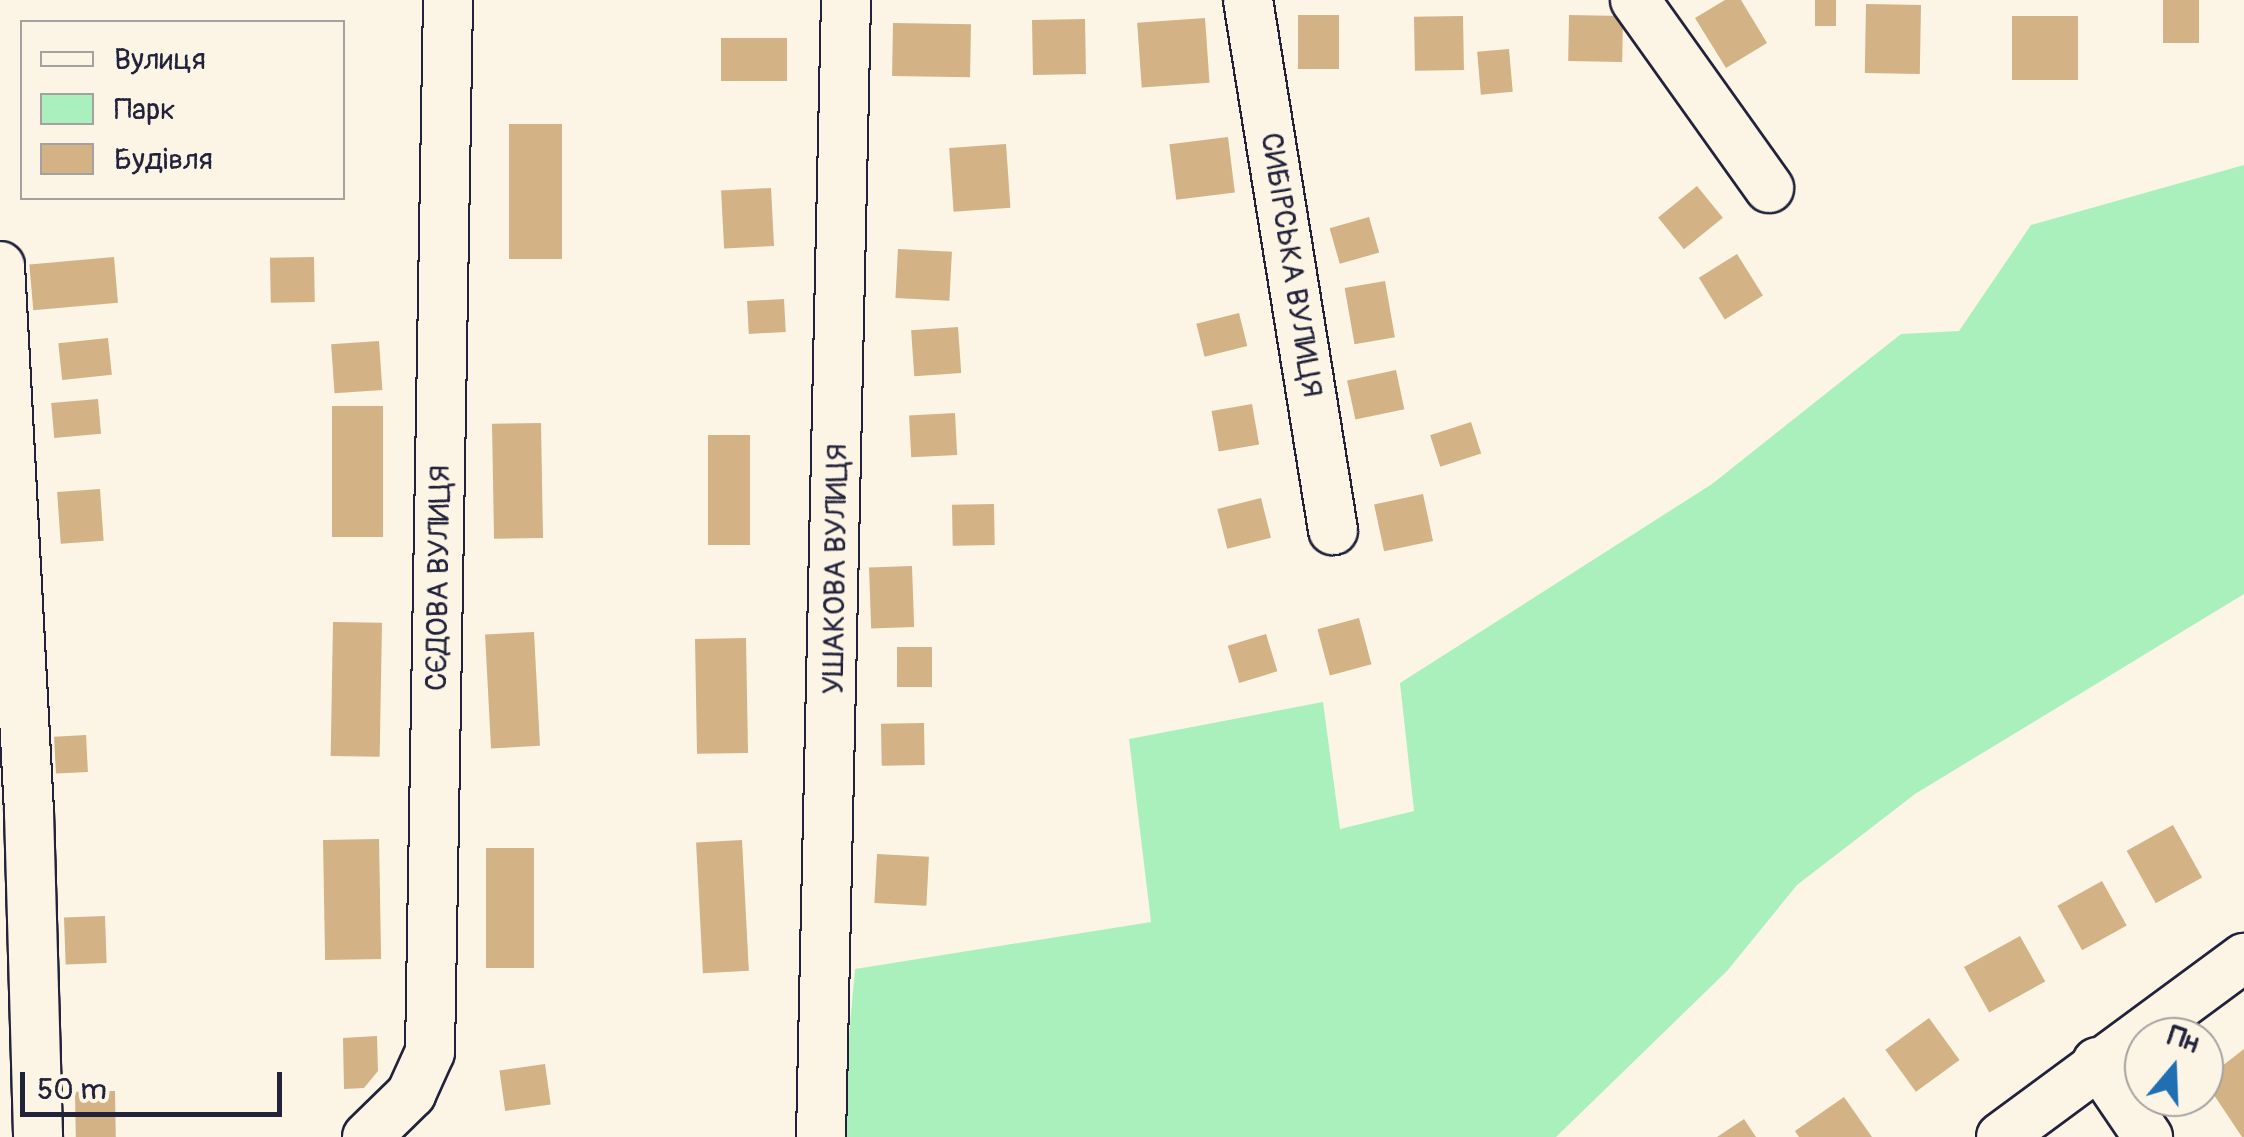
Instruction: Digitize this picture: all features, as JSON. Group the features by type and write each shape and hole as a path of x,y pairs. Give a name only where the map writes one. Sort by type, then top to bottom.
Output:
{"street":[{"name":"СЄДОВА ВУЛИЦЯ","path":"369,1136 411,1094 430,1052 448,0"},
{"name":"УШАКОВА ВУЛИЦЯ","path":"821,1137 846,0"},
{"name":"СИБІРСЬКА ВУЛИЦЯ","path":"1248,0 1334,530"},
{"path":"1635,0 1769,188"},
{"path":"0,266 29,812 38,1137"},
{"path":"2001,1137 2097,1062 2244,958"},
{"path":"2097,1062 2148,1137"}],"green space":[{"path":"2244,165 2244,594 1915,794 1797,885 1727,971 1556,1137 840,1137 855,969 1151,922 1129,739 1323,702 1340,829 1414,811 1400,683 1712,484 1901,334 1959,331 2031,225"}],"building":[{"path":"1725,0 1741,0 1767,43 1726,68 1695,18"},
{"path":"1815,0 1836,0 1836,26 1815,26"},
{"path":"2163,0 2199,0 2199,43 2163,43"},
{"path":"1866,4 1921,5 1920,74 1865,73"},
{"path":"1298,15 1339,15 1339,69 1298,69"},
{"path":"1569,15 1623,16 1622,62 1568,61"},
{"path":"1463,16 1464,70 1415,71 1414,17"},
{"path":"2012,16 2078,16 2078,80 2012,80"},
{"path":"1205,18 1210,83 1142,88 1137,23"},
{"path":"1085,19 1086,74 1033,75 1032,20"},
{"path":"893,23 971,24 970,77 892,76"},
{"path":"721,38 787,38 787,81 721,81"},
{"path":"1509,49 1513,92 1481,95 1477,52"},
{"path":"509,124 562,124 562,259 509,259"},
{"path":"1228,137 1235,193 1176,200 1169,144"},
{"path":"1006,144 1010,208 954,212 949,148"},
{"path":"1697,186 1723,218 1684,249 1658,217"},
{"path":"771,188 774,246 724,249 721,191"},
{"path":"1369,217 1379,253 1340,264 1330,228"},
{"path":"898,249 952,252 949,301 895,298"},
{"path":"1737,254 1763,296 1725,319 1699,278"},
{"path":"114,257 118,303 33,310 29,264"},
{"path":"314,257 315,302 271,303 270,258"},
{"path":"1385,281 1395,337 1355,344 1345,288"},
{"path":"784,299 786,332 749,334 747,301"},
{"path":"1239,313 1247,346 1205,357 1196,324"},
{"path":"958,327 961,373 914,376 911,330"},
{"path":"108,338 112,375 62,380 58,343"},
{"path":"379,341 382,390 335,393 331,344"},
{"path":"1396,370 1404,409 1355,420 1347,380"},
{"path":"98,399 101,434 54,438 51,403"},
{"path":"1252,404 1259,444 1219,451 1212,411"},
{"path":"332,406 383,406 383,537 332,537"},
{"path":"955,413 957,455 911,457 909,415"},
{"path":"1471,422 1481,453 1440,467 1430,435"},
{"path":"541,423 543,538 494,539 492,424"},
{"path":"708,435 750,435 750,545 708,545"},
{"path":"100,489 104,541 61,544 57,492"},
{"path":"1423,494 1433,541 1384,551 1374,504"},
{"path":"1261,498 1271,538 1227,549 1217,509"},
{"path":"994,504 995,545 953,546 952,505"},
{"path":"912,566 914,627 871,628 869,568"},
{"path":"1359,618 1371,664 1330,675 1317,629"},
{"path":"333,622 382,623 380,757 331,756"},
{"path":"534,632 540,746 491,748 485,635"},
{"path":"1266,634 1277,671 1239,683 1228,646"},
{"path":"746,638 748,753 697,754 695,639"},
{"path":"897,647 932,647 932,687 897,687"},
{"path":"924,723 925,765 882,766 881,724"},
{"path":"86,735 88,772 56,774 54,737"},
{"path":"2173,825 2202,877 2156,903 2127,851"},
{"path":"379,839 381,959 325,960 323,840"},
{"path":"742,840 749,971 703,973 696,842"},
{"path":"486,848 534,848 534,968 486,968"},
{"path":"877,854 929,857 926,906 874,903"},
{"path":"2102,881 2127,926 2082,950 2057,906"},
{"path":"105,916 107,963 66,964 64,917"},
{"path":"2020,936 2045,981 1989,1013 1964,967"},
{"path":"1929,1018 1960,1060 1916,1092 1885,1050"},
{"path":"377,1036 378,1071 364,1088 344,1089 343,1038"},
{"path":"2244,1049 2244,1137 2224,1110 2224,1064"},
{"path":"545,1064 551,1105 505,1111 499,1070"},
{"path":"115,1091 116,1137 76,1137 75,1092"},
{"path":"1844,1097 1872,1137 1799,1137 1795,1131"},
{"path":"1744,1119 1756,1137 1717,1137"}]}
